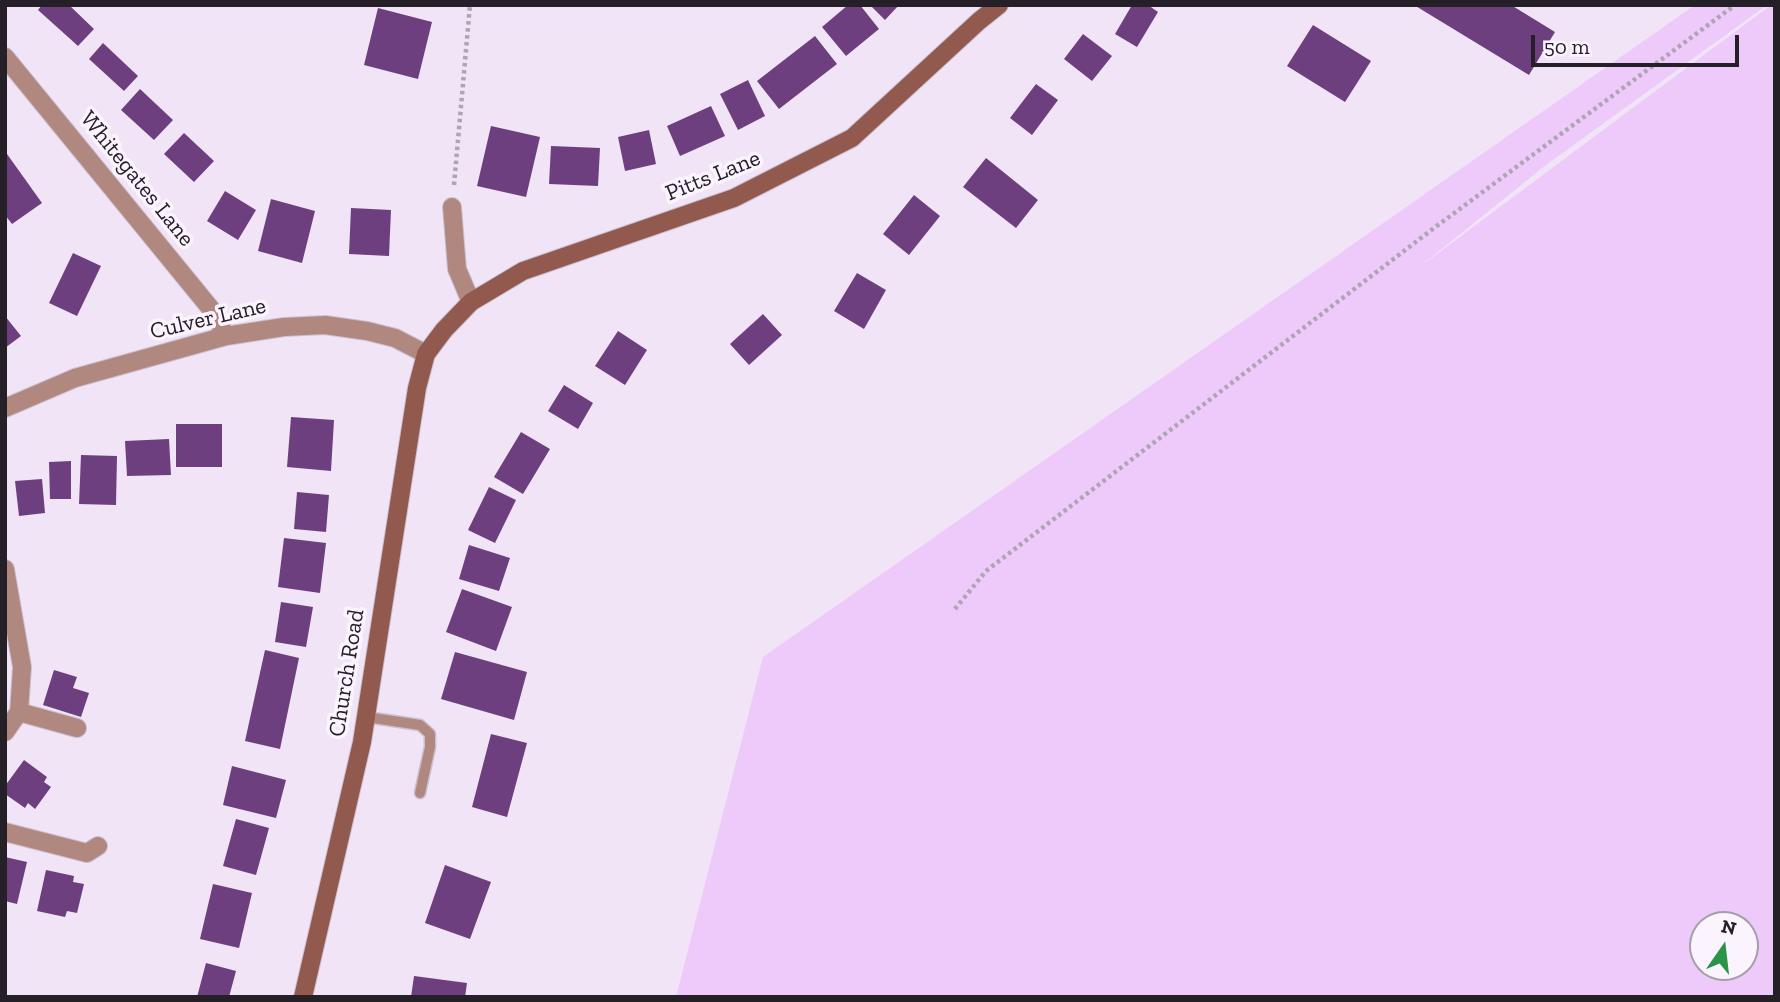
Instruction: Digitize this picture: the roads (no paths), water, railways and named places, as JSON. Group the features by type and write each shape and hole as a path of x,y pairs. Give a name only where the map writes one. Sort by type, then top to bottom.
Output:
{"main road":[{"name":"Pitts Lane","path":"426,354 471,302 523,271 734,198 852,138 999,5"},
{"name":"Church Road","path":"303,997 362,742 417,388 426,354"}],"street":[{"name":"Whitegates Lane","path":"5,57 211,309 226,336"},
{"path":"452,207 457,269 471,302"},
{"name":"Culver Lane","path":"5,408 75,378 226,336 284,327 325,325 367,331 395,338 426,354"},
{"path":"5,569 22,667 19,712 5,732"},
{"path":"19,712 78,728"},
{"path":"5,832 87,853 98,846"}],"lane":[{"path":"366,716 420,725 430,734 430,747 420,793"}]}
